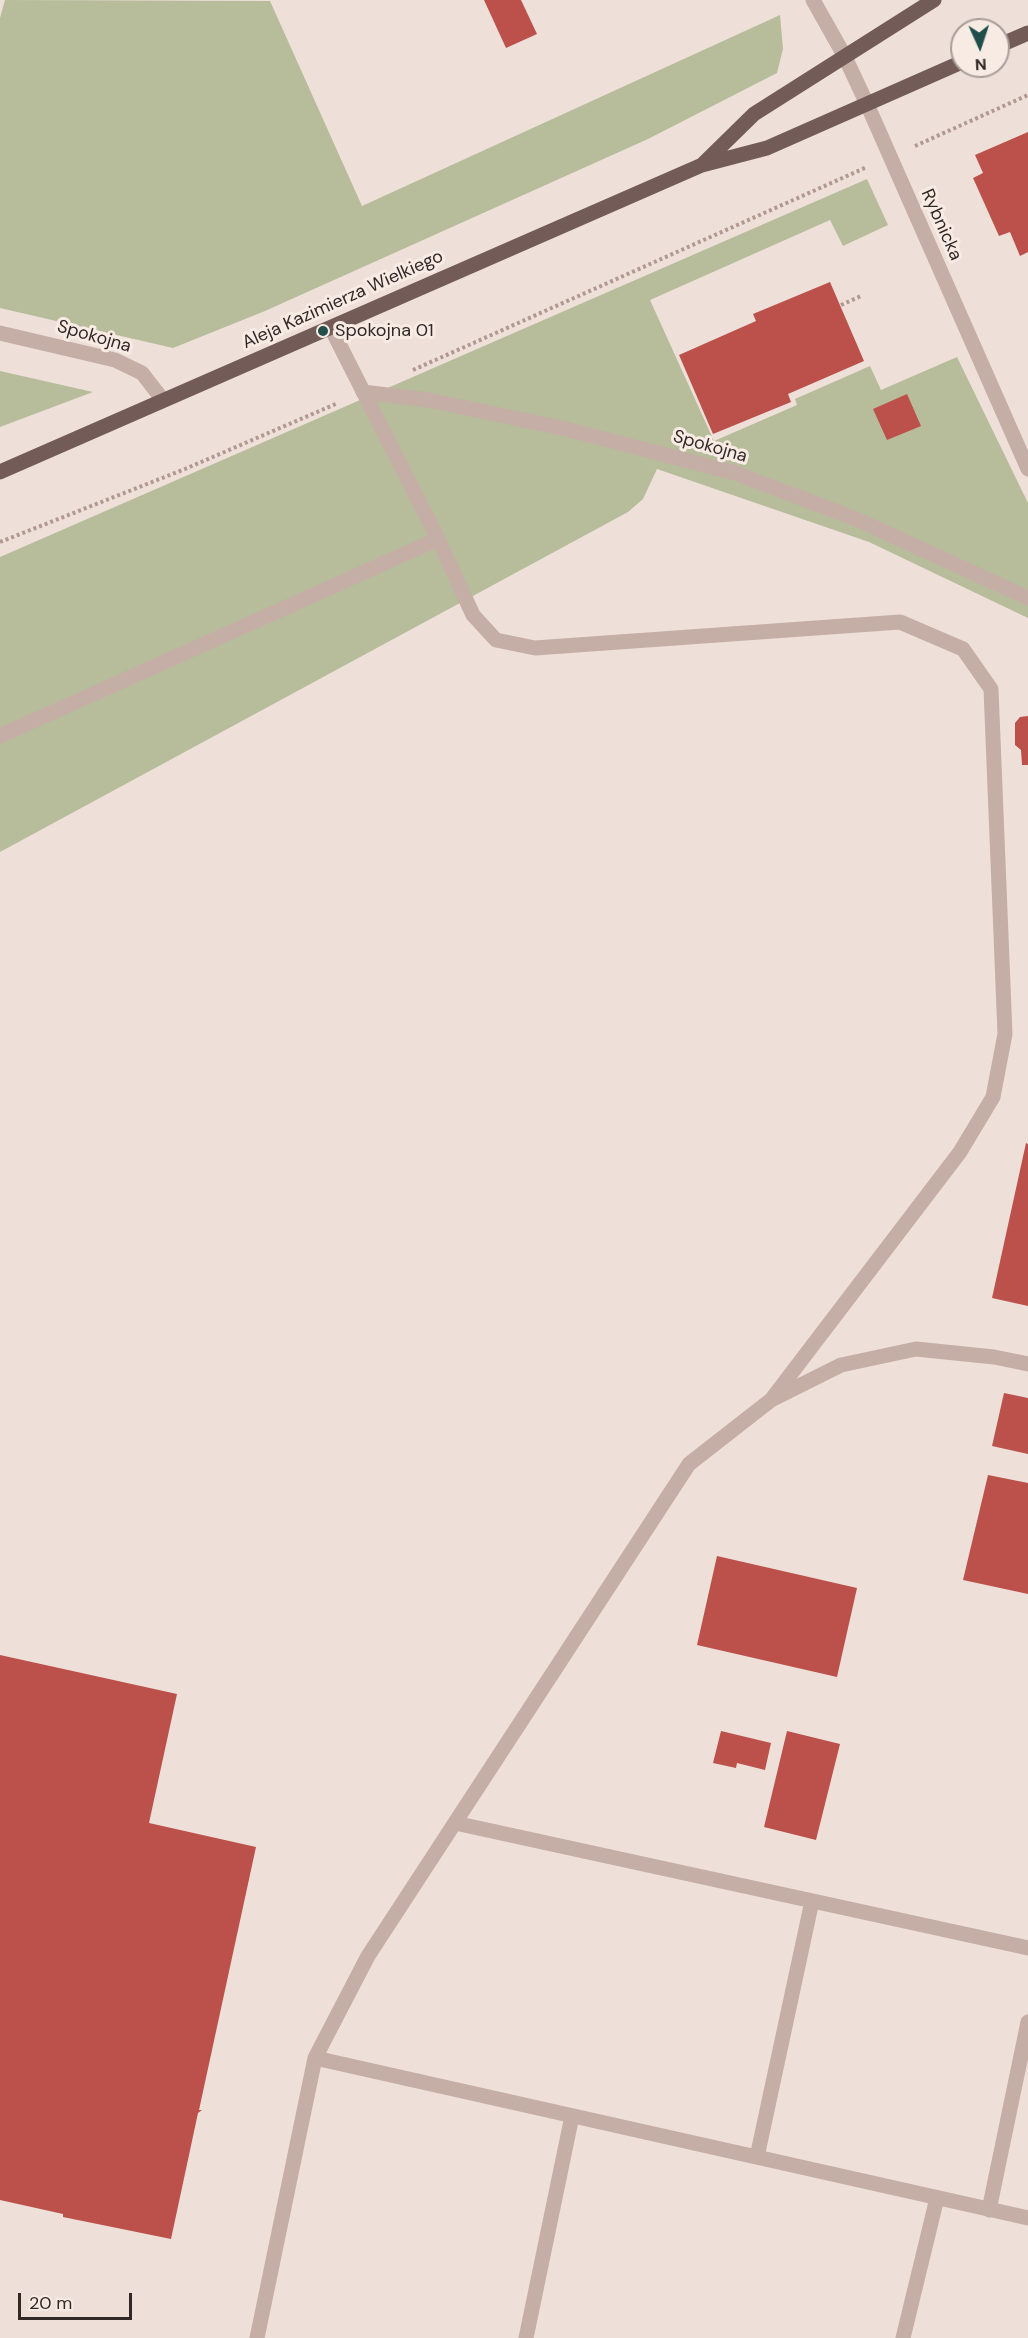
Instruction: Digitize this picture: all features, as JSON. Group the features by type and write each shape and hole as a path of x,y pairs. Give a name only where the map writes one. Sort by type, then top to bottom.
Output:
{"main road":[{"name":"Aleja Kazimierza Wielkiego","path":"702,165 754,114 934,0"},
{"path":"1010,41 1028,33"},
{"name":"Aleja Kazimierza Wielkiego","path":"0,472 702,165 767,148 950,67"}],"street":[{"name":"Rybnicka","path":"813,0 844,55 867,104 1028,469"},
{"path":"331,328 438,539 473,615 496,640 535,648 900,622 963,649 991,689 1005,1034 993,1096 960,1152 771,1400"},
{"name":"Spokojna","path":"0,333 115,360 142,373 163,400"},
{"name":"Spokojna","path":"363,392 428,400 562,428 735,472 856,519 1028,598"},
{"path":"0,736 438,539"},
{"path":"257,2338 315,2058 368,1956 689,1464 771,1400 841,1365 916,1349 994,1357 1028,1364"},
{"path":"455,1823 1028,1948"},
{"path":"757,2157 812,1901"},
{"path":"989,2210 1028,2022"},
{"path":"315,2058 1028,2218"},
{"path":"526,2338 572,2116"},
{"path":"903,2338 937,2198"}],"path":[{"path":"406,373 1028,95"},
{"path":"841,305 861,296"},
{"path":"0,542 185,469 363,392"}],"green space":[{"path":"5,0 270,1 362,206 780,15 783,49 777,73 648,139 265,311 173,348 0,308 0,18"},
{"path":"867,179 888,225 843,246 830,220 650,300 714,441 797,405 795,399 870,366 881,390 957,357 1028,503 1028,618 869,542 657,469 643,499 628,512 0,852 0,557"},
{"path":"0,371 93,392 0,427"}],"building":[{"path":"484,0 521,0 537,34 506,48"},
{"path":"1028,132 1028,252 1020,256 1010,232 999,236 973,178 983,173 975,155"},
{"path":"830,282 864,361 788,394 791,402 713,434 679,355 756,321 753,314"},
{"path":"907,394 921,426 887,440 873,409"},
{"path":"1028,716 1028,765 1022,765 1021,750 1015,745 1015,723 1020,717"},
{"path":"1026,1143 1028,1144 1028,1306 992,1298"},
{"path":"1004,1393 1028,1398 1028,1454 992,1446"},
{"path":"988,1475 1028,1483 1028,1594 963,1580"},
{"path":"717,1556 857,1588 837,1677 697,1645"},
{"path":"0,1655 177,1694 149,1823 256,1847 199,2110 202,2110 198,2113 171,2239 63,2217 63,2214 0,2200"},
{"path":"721,1731 771,1743 765,1770 737,1763 736,1768 713,1763"},
{"path":"787,1731 840,1744 816,1840 764,1827"}],"place":[{"name":"Spokojna 01","path":"323,331"}]}
